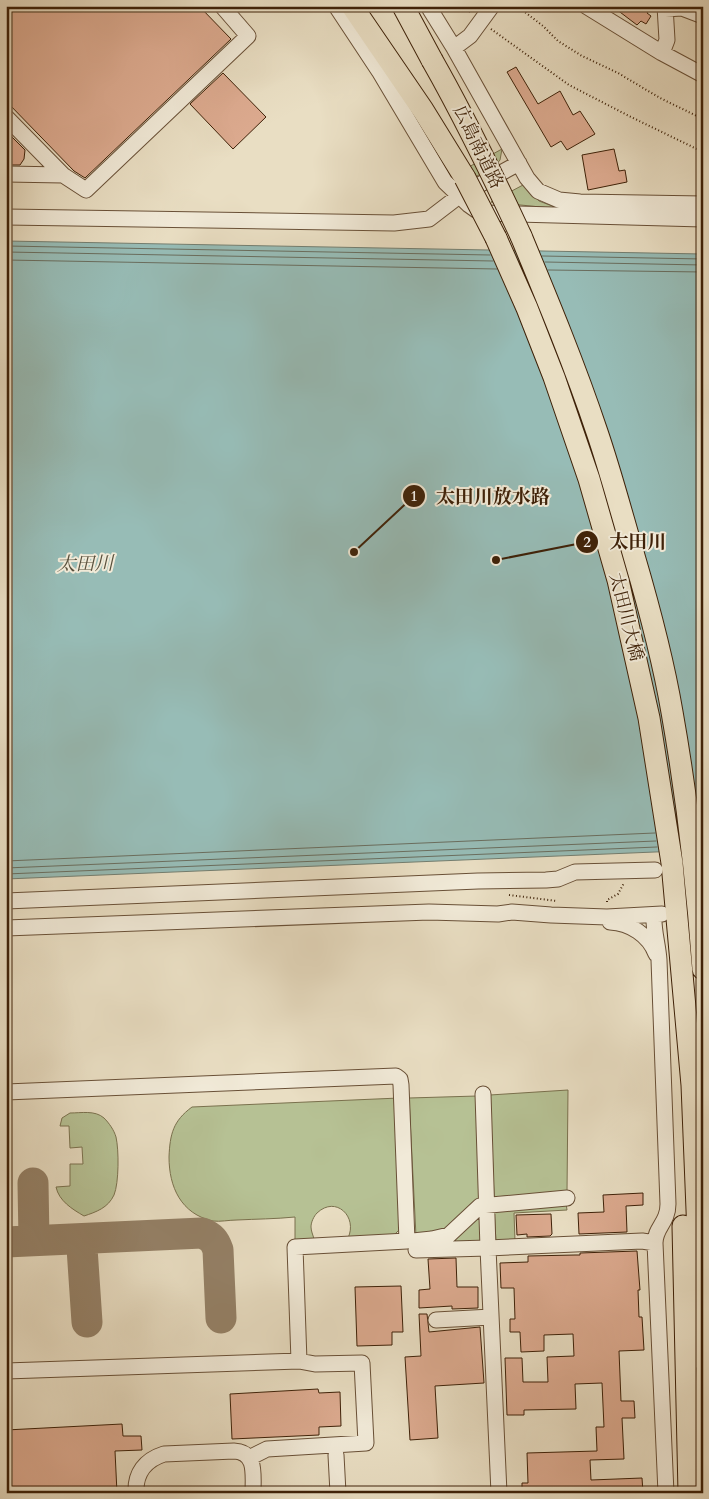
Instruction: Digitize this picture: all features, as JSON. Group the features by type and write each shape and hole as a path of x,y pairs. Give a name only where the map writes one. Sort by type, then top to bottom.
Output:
{"highway":[{"name":"広島南道路","path":"352,6 423,110 462,187 496,238"},
{"name":"広島南道路","path":"402,6 460,109 485,158 520,236"},
{"name":"太田川大橋","path":"520,236 566,346 596,430 613,481 644,590 672,711 693,862 703,969"},
{"name":"太田川大橋","path":"496,238 527,308 554,377 589,479 618,580 649,718 664,866"},
{"path":"672,711 693,786 703,841"},
{"path":"664,866 685,1016 692,1085 703,1360"},
{"path":"685,1016 678,1083 689,1493"}],"street":[{"path":"87,218 86,190 248,36 222,6"},
{"path":"336,6 380,71 444,182 462,187 476,210 484,213 703,219"},
{"path":"428,6 454,48 518,163 538,191 559,200 580,202 703,204"},
{"path":"586,6 662,53 703,75"},
{"path":"662,53 667,40 665,8 682,8 703,16"},
{"path":"454,48 470,36 486,15"},
{"path":"6,117 63,175 86,190"},
{"path":"6,217 394,223 429,219 462,187 518,163"},
{"path":"6,174 63,175"},
{"path":"6,901 540,880 558,879 575,872 664,866"},
{"path":"6,928 429,912 498,914 512,912 607,917 658,914 653,927 659,960 668,1212 666,1220 658,1230 655,1243 666,1493"},
{"path":"498,914 510,918 568,924 607,922 620,924 633,928 646,938 654,948 659,960"},
{"path":"6,1092 396,1076 400,1079 401,1084 412,1246"},
{"path":"483,1094 499,1493"},
{"path":"412,1246 449,1235 476,1209 486,1205 567,1198"},
{"path":"299,1360 295,1247 412,1246 488,1248 642,1241 655,1243"},
{"path":"436,1320 491,1317"},
{"path":"6,1371 299,1360 315,1364 362,1363 366,1443 267,1449 248,1458"},
{"path":"136,1493 137,1476 148,1460 156,1456 234,1451 242,1452 248,1458 252,1468 254,1493"},
{"path":"336,1455 338,1493"}],"path":[{"path":"465,6 486,15 506,41 569,85 703,152"},
{"path":"517,6 543,26 558,41 582,56 618,73 660,98 703,119"},
{"path":"607,902 607,900 621,890 626,879"},
{"path":"506,894 565,902"}],"green space":[{"path":"502,149 500,160 496,165 470,180 452,176"},
{"path":"523,185 539,201 560,209 491,202"},
{"path":"568,1090 567,1192 494,1197 490,1095"},
{"path":"477,1096 481,1200 448,1230 416,1236 409,1098"},
{"path":"399,1098 402,1227 392,1237 348,1238 350,1223 348,1216 338,1207 331,1206 324,1208 314,1217 311,1227 314,1239 295,1240 295,1217 213,1221 202,1217 185,1206 174,1189 169,1157 170,1141 177,1123 192,1107"},
{"path":"88,1112 100,1115 113,1129 117,1143 118,1175 114,1195 105,1206 84,1216 63,1200 56,1187 70,1186 70,1164 83,1164 82,1147 70,1148 69,1126 60,1126 62,1118 70,1113"},
{"path":"566,1203 567,1210 514,1213 515,1241 496,1242 494,1208"},
{"path":"482,1213 484,1242 444,1243"}],"water":[{"path":"6,241 703,254 703,850 6,879"}],"building":[{"path":"6,6 199,6 231,39 85,178 74,171 6,101"},
{"path":"612,6 651,6 647,13 651,16 646,24 641,21 637,25"},
{"path":"516,67 538,104 560,91 573,115 580,111 595,134 567,150 561,141 551,147 507,72"},
{"path":"223,73 266,117 233,149 190,104"},
{"path":"6,131 25,150 24,159 20,165 6,165"},
{"path":"614,149 619,171 625,170 627,182 588,190 582,155"},
{"path":"643,1193 643,1205 626,1206 627,1232 579,1234 578,1213 604,1212 603,1195"},
{"path":"551,1214 552,1234 550,1236 527,1237 527,1234 517,1235 516,1215"},
{"path":"637,1251 640,1290 638,1290 639,1317 642,1317 644,1350 619,1351 621,1401 634,1401 635,1418 622,1418 624,1459 590,1460 591,1480 642,1478 643,1493 522,1493 522,1483 528,1483 527,1453 597,1451 596,1427 604,1427 602,1383 575,1384 576,1409 524,1410 524,1415 507,1415 505,1358 522,1358 523,1382 548,1382 547,1357 574,1356 573,1334 544,1335 544,1351 521,1352 520,1332 510,1332 510,1319 515,1319 514,1288 501,1288 500,1263 528,1262 528,1256"},
{"path":"456,1258 457,1287 478,1287 478,1308 452,1309 452,1306 419,1308 419,1290 430,1289 428,1259"},
{"path":"401,1286 403,1332 392,1332 392,1345 357,1346 355,1287"},
{"path":"419,1314 427,1314 429,1332 480,1327 484,1383 435,1386 438,1438 410,1440 405,1357 421,1356"},
{"path":"318,1389 319,1393 340,1392 341,1426 319,1427 319,1435 232,1439 230,1394"},
{"path":"122,1424 123,1436 141,1436 142,1450 115,1451 117,1493 6,1493 6,1430"}],"taxiway":[{"path":"33,1183 34,1240"},
{"path":"6,1242 202,1233 213,1240 218,1250 221,1318"},
{"path":"72,1239 77,1241 82,1248 87,1322"}],"place":[{"name":"太田川放水路","path":"354,552"},
{"name":"太田川","path":"496,560"}]}
